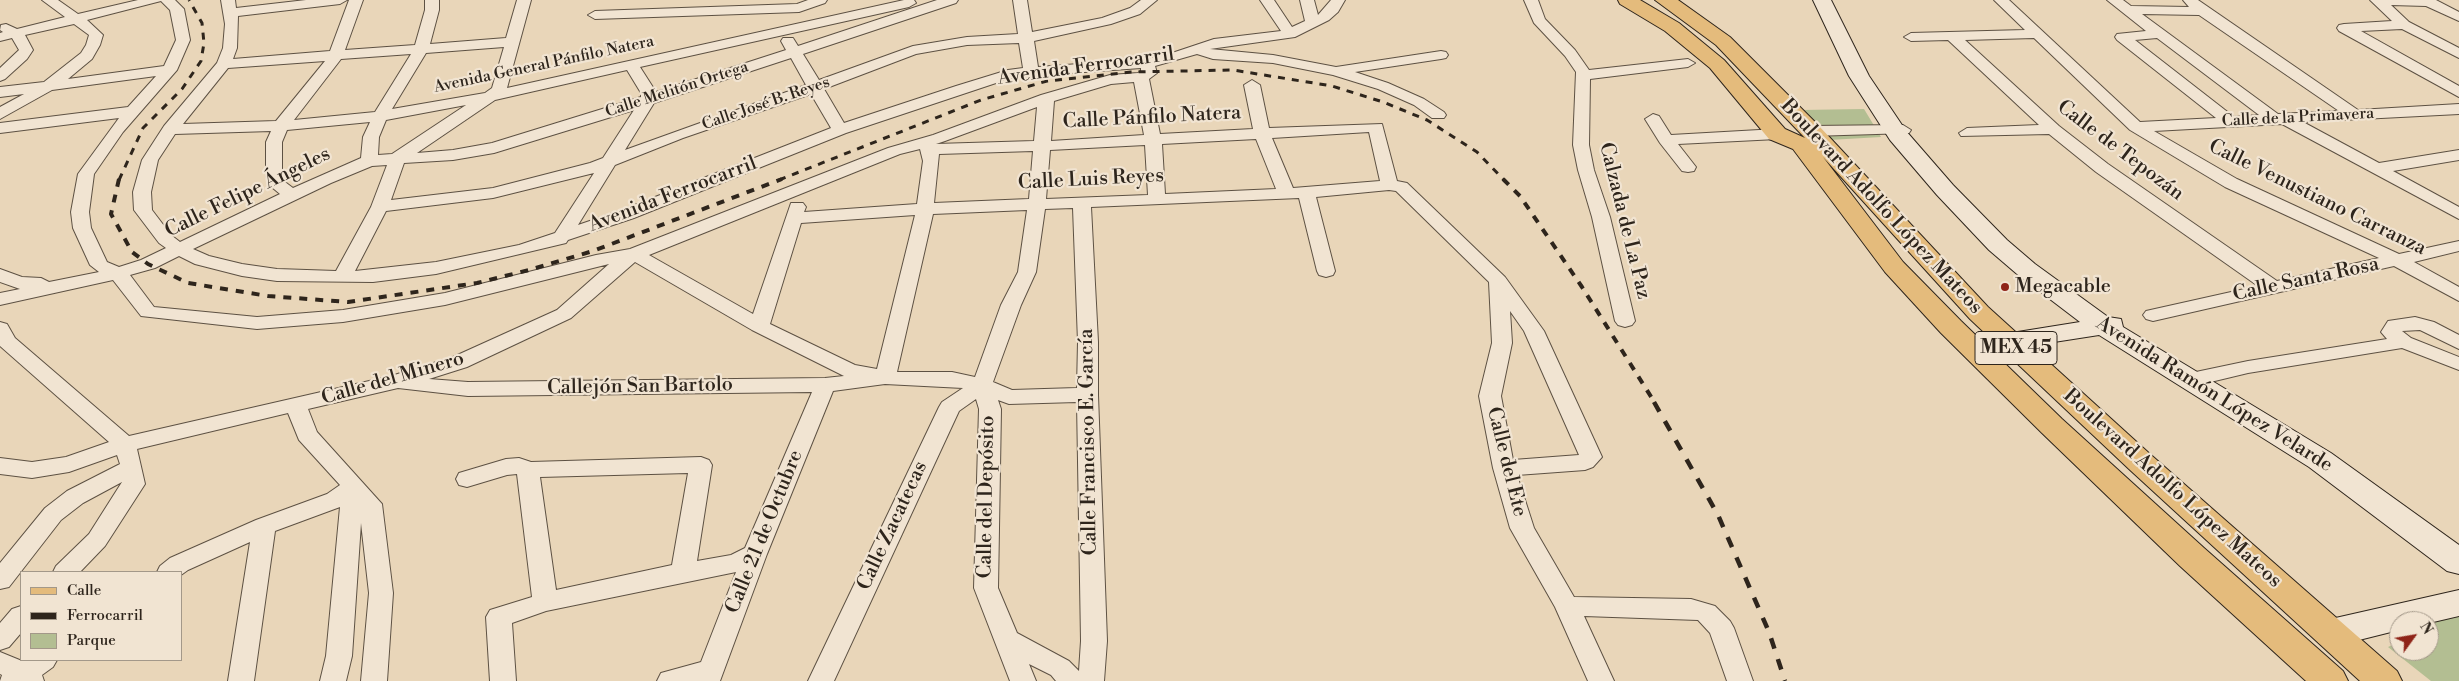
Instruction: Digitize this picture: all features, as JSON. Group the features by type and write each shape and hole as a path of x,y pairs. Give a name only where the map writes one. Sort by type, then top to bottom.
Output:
{"main road":[{"name":"Boulevard Adolfo López Mateos","path":"1627,0 1672,27 1717,64 1778,134 1801,144 1894,267 1951,327 2185,550 2330,681"},
{"path":"1644,0 1682,23 1699,37 1717,64"},
{"name":"Boulevard Adolfo López Mateos","path":"1664,0 1683,11 1723,41 1811,130 1922,254 2009,341 2384,681"}],"street":[{"path":"0,114 56,81 87,56 93,45 96,35 92,30 49,0"},
{"path":"0,37 155,0"},
{"name":"Avenida Ferrocarril","path":"167,0 177,9 182,24 183,40 170,70 117,129 86,174 81,193 82,228 100,265 118,273 148,312 257,323 362,313 445,299 543,276 596,261 634,254 894,151 927,146 1046,98 1144,70 1198,50 1213,55 1273,59 1336,71 1383,86 1419,102 1438,115"},
{"path":"230,7 340,0"},
{"path":"292,195 277,184 274,172 274,142 281,126 336,56 356,0"},
{"path":"369,161 371,137 380,116 421,49 432,10 432,0"},
{"path":"342,277 380,207 398,158 499,90 524,0"},
{"path":"595,15 799,4 820,0"},
{"name":"Avenida General Pánfilo Natera","path":"170,129 281,126 380,116 488,97 921,0"},
{"name":"Calle Melitón Ortega","path":"398,158 453,155 494,148 567,127 951,0"},
{"path":"1020,0 1030,70"},
{"name":"Calle José B. Reyes","path":"380,207 493,194 596,167 913,50 968,41 1025,38 1106,21 1135,11 1150,0"},
{"path":"1267,0 1290,34"},
{"path":"1307,0 1314,24"},
{"path":"1198,50 1214,43 1290,34 1314,24 1333,9 1338,0"},
{"name":"Calzada de La Paz","path":"1531,0 1538,20 1570,53 1583,72 1581,145 1590,187 1601,216 1626,321"},
{"name":"Calle Venustiano Carranza","path":"2001,0 2136,127 2231,183 2397,260 2459,295"},
{"path":"2190,0 2202,12 2355,115"},
{"name":"Avenida Ramón López Velarde","path":"1820,1 1859,76 1899,130 1978,226 2026,269 2107,326 2320,460 2459,562"},
{"path":"2377,1 2429,2 2459,17"},
{"path":"2377,1 2404,25 2459,54"},
{"path":"799,4 775,22 840,130"},
{"path":"2120,5 2202,12"},
{"path":"2120,5 2280,119 2459,214"},
{"name":"Avenida Ferrocarril","path":"230,7 230,48 224,64 170,129 150,160 142,192 143,210 165,239 180,250 202,260 242,270 277,275 373,276 436,268 496,256 560,238 628,214 840,130 1013,73 1030,70 1144,70"},
{"path":"0,25 16,34 24,43 26,50 0,76"},
{"path":"2404,25 2344,28 2459,92"},
{"path":"1911,37 2037,34"},
{"path":"2159,34 2122,37 2231,122"},
{"name":"Calle de Tepozán","path":"1951,35 2053,129 2102,168 2274,288"},
{"path":"224,64 512,42"},
{"path":"1336,71 1441,55"},
{"path":"1582,75 1688,63"},
{"path":"560,238 650,99 649,93 631,66"},
{"path":"0,92 170,70"},
{"path":"1144,70 1153,139 1157,198"},
{"path":"1252,85 1262,134 1287,194"},
{"path":"1046,98 1037,204 1027,272 1011,306 982,386 1008,397 1087,395"},
{"name":"Calle de la Primavera","path":"2136,127 2459,108"},
{"path":"0,128 134,111"},
{"path":"1653,119 1666,140 1688,167"},
{"name":"Calle Pánfilo Natera","path":"927,146 1041,146 1376,127 1389,185"},
{"path":"1967,133 2053,129"},
{"path":"1811,130 1899,130"},
{"path":"1666,140 1778,134"},
{"path":"885,377 924,209 931,161 927,146"},
{"path":"2376,169 2459,154"},
{"name":"Calle Felipe Ángeles","path":"66,285 148,264 292,195 369,161 398,158"},
{"path":"1389,185 1401,187 1498,281 1534,331 1591,457 1584,462 1504,468"},
{"name":"Calle Luis Reyes","path":"794,218 924,209 1082,204 1157,198 1287,194 1389,185"},
{"path":"759,326 804,186"},
{"path":"1306,192 1326,271"},
{"name":"Calle Francisco E. García","path":"1082,204 1088,342 1087,395 1094,641 1091,681"},
{"name":"Calle Santa Rosa","path":"2153,314 2459,246"},
{"name":"Calle del Depósito","path":"634,254 759,326 850,371 885,377 952,380 982,386 990,409 986,588 1009,641 1023,681"},
{"name":"Calle del Minero","path":"0,466 32,470 69,464 125,444 395,382 460,362 546,324 564,314 609,273 634,254"},
{"path":"496,256 543,276"},
{"path":"0,275 19,283 66,285"},
{"name":"Calle del Ete","path":"1498,281 1502,343 1490,396 1504,468 1522,528 1567,606 1601,681"},
{"path":"0,299 66,285"},
{"path":"2459,343 2427,326 2415,323 2395,326 2390,332 2404,342 2459,364"},
{"path":"2009,341 2107,326"},
{"name":"Avenida Ramón López Velarde","path":"2107,326 2198,378 2329,459 2459,556"},
{"path":"0,328 6,341 125,444 132,467 134,484 97,540 66,571"},
{"path":"2198,378 2248,367 2404,342"},
{"name":"Callejón San Bartolo","path":"395,382 468,389 825,384 885,377"},
{"name":"Calle 21 de Octubre","path":"708,676 755,554 825,384"},
{"name":"Calle Zacatecas","path":"821,681 950,407 982,386"},
{"path":"296,405 307,435 370,504 381,593 374,681"},
{"path":"467,479 506,467 519,466 528,470 701,464 683,572"},
{"path":"0,580 53,514 74,497 132,467"},
{"path":"528,470 545,602"},
{"path":"170,571 179,564 264,526 335,500 354,487"},
{"path":"333,681 339,656 348,530 354,487"},
{"path":"241,681 264,526"},
{"path":"503,681 499,617 545,602 683,572 735,563 755,554"},
{"path":"2331,633 2459,603"},
{"path":"1567,606 1691,609 1706,613 1721,628 1740,681"},
{"path":"0,640 20,617"},
{"path":"1009,641 1060,668 1072,681"},
{"path":"0,662 28,674"},
{"path":"670,681 708,676"}],"green space":[{"path":"1864,109 1881,137 1829,140 1800,110"},
{"path":"2459,610 2459,681 2431,681 2406,661 2439,661 2439,621"}],"railway":[{"path":"119,180 143,128 182,89 201,61 204,43 202,23 189,0"},
{"path":"779,180 981,100 1047,81 1131,72 1233,70 1332,86 1383,102 1427,120 1477,152 1504,180"},
{"path":"119,179 111,214 132,252 148,264 188,283 268,296 348,302 477,283 529,270 593,251 782,179"},
{"path":"1504,180 1520,196 1582,287 1655,403"},
{"path":"1654,402 1718,515 1769,632 1785,681"}],"place":[{"name":"Megacable","path":"2005,287"}]}
